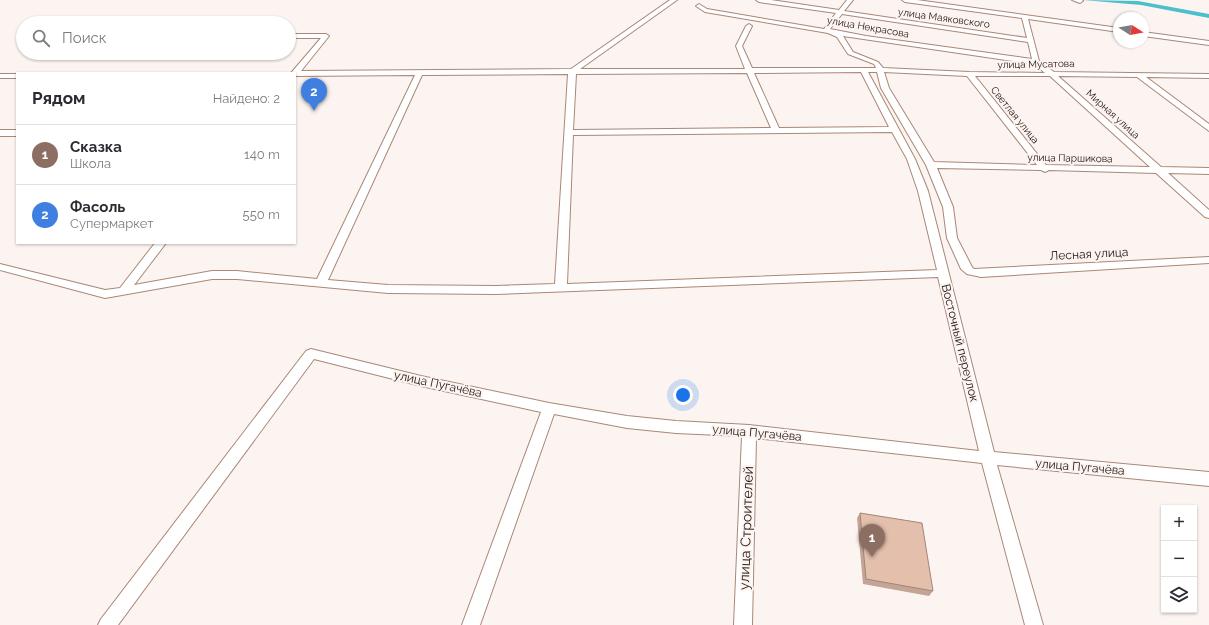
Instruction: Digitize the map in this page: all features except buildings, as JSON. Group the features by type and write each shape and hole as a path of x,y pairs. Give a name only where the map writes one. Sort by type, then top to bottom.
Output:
{"street":[{"path":"561,288 572,72 674,0"},
{"name":"улица Маяковского","path":"759,0 1031,41"},
{"path":"850,0 826,30 840,36 850,53 876,62 881,70 885,88 931,165"},
{"path":"905,0 1113,29"},
{"name":"улица Некрасова","path":"698,6 705,10 866,38 1036,62"},
{"path":"1025,18 1036,62"},
{"path":"748,26 739,46 776,131"},
{"path":"1149,35 1209,43"},
{"path":"296,36 326,36 296,73"},
{"name":"Мирная улица","path":"1036,62 1052,74 1209,215"},
{"name":"Восточный переулок","path":"863,70 911,159 923,191 988,458 1034,625"},
{"name":"улица Мусатова","path":"296,74 881,70 969,74 1062,73 1209,76"},
{"path":"321,283 418,73"},
{"name":"Светлая улица","path":"969,74 1045,169"},
{"path":"1139,75 1207,125"},
{"path":"0,76 16,76"},
{"path":"569,133 896,130"},
{"path":"0,134 16,133"},
{"name":"улица Паршикова","path":"931,165 1045,169 1209,171"},
{"name":"Лесная улица","path":"931,165 948,207 952,238 964,266 971,272 981,273 1209,260"},
{"path":"124,290 160,244"},
{"path":"0,267 96,293 105,294 212,275 237,275 388,289 496,290 944,273"},
{"name":"улица Пугачёва","path":"107,625 311,354 421,381 549,408 634,422 676,427 749,431 988,458 1209,479"},
{"path":"471,625 549,408"},
{"name":"улица Строителей","path":"743,625 749,431"}],"water":[{"path":"1083,0 1138,1 1209,14 1209,18 1141,5"}],"place":[{"name":"Фасоль","path":"314,111"},
{"name":"Сказка","path":"872,557"}]}
